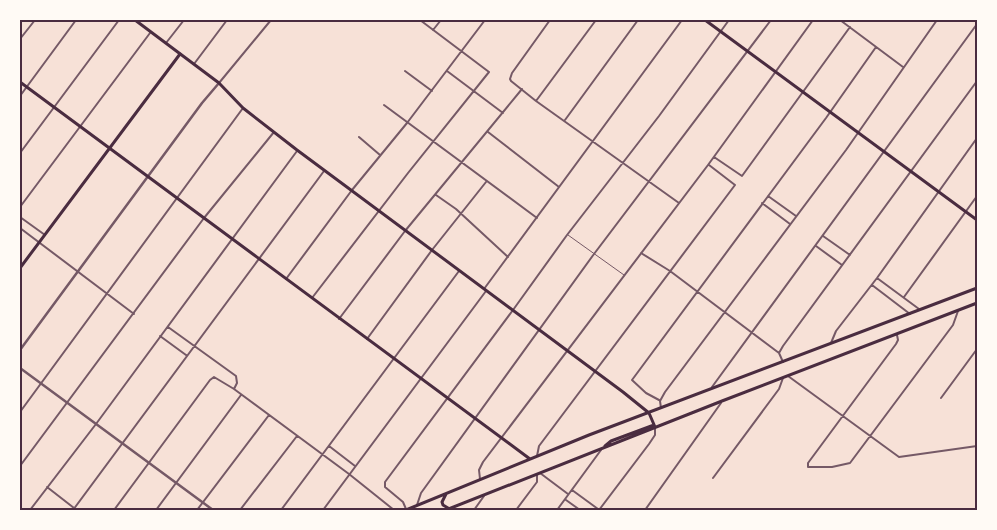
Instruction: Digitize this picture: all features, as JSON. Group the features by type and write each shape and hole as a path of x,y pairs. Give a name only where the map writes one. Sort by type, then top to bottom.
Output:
{"main road":[{"path":"135,20 141,22 151,32 219,83 243,108 297,150 649,413 654,426"},
{"path":"705,20 977,220"},
{"path":"20,268 180,54"},
{"path":"20,82 530,459"},
{"path":"406,510 537,456 977,288"},
{"path":"446,510 602,448 611,440 722,401 977,303"},
{"path":"446,493 442,499 443,504 450,508"},
{"path":"417,505 420,510"}],"street":[{"path":"20,39 35,20"},
{"path":"20,96 76,20"},
{"path":"20,153 119,20"},
{"path":"166,43 184,20"},
{"path":"194,64 227,20"},
{"path":"20,350 202,102 271,20"},
{"path":"312,298 378,211 489,72 420,20"},
{"path":"434,30 441,20"},
{"path":"286,279 352,190 408,122 485,20"},
{"path":"550,20 515,68 510,78 536,101 679,203"},
{"path":"536,101 596,20"},
{"path":"565,120 638,20"},
{"path":"323,510 682,20"},
{"path":"406,510 404,502 385,487 385,483 567,235 729,20"},
{"path":"417,505 420,493 474,418 594,254 771,20"},
{"path":"480,480 479,470 481,466 714,157 813,20"},
{"path":"840,20 903,67"},
{"path":"661,408 660,401 846,150 937,20"},
{"path":"711,389 977,24"},
{"path":"714,157 742,176 850,27"},
{"path":"20,207 151,32"},
{"path":"660,401 646,394 632,380 876,47"},
{"path":"405,71 432,91"},
{"path":"447,71 503,113"},
{"path":"779,353 977,81"},
{"path":"339,319 405,231 522,90"},
{"path":"384,105 537,218"},
{"path":"20,412 243,108"},
{"path":"20,466 204,218 274,131"},
{"path":"488,132 559,188"},
{"path":"359,137 380,156"},
{"path":"831,344 836,331 872,285 977,138"},
{"path":"30,510 96,424 297,150"},
{"path":"537,456 539,446 735,185 708,165"},
{"path":"47,487 73,509 324,170"},
{"path":"367,339 432,250 486,182"},
{"path":"436,195 461,214 508,257"},
{"path":"768,196 796,216"},
{"path":"904,297 977,196"},
{"path":"762,203 790,224"},
{"path":"20,217 45,235"},
{"path":"20,228 134,314"},
{"path":"823,236 850,255"},
{"path":"816,246 842,265"},
{"path":"641,252 670,271 779,353 783,362"},
{"path":"281,510 459,271"},
{"path":"877,278 920,310"},
{"path":"872,285 910,314"},
{"path":"896,334 898,341 896,344 807,466 813,468 832,467 846,465 851,461 953,325 958,311"},
{"path":"167,326 236,376 237,383 234,389"},
{"path":"160,336 186,356"},
{"path":"941,398 977,350"},
{"path":"20,368 214,510"},
{"path":"788,376 899,457 977,446"},
{"path":"114,510 214,377 234,389 349,474 394,510"},
{"path":"713,478 779,389 783,378"},
{"path":"156,510 241,395"},
{"path":"645,510 722,401"},
{"path":"197,510 269,415"},
{"path":"572,490 599,510 652,440 654,426"},
{"path":"240,510 297,436"},
{"path":"329,446 356,466"},
{"path":"558,510 602,448"},
{"path":"516,510 537,482 538,474 569,494"},
{"path":"474,510 484,495"},
{"path":"565,500 580,510"}],"lane":[{"path":"567,235 624,276"}]}
